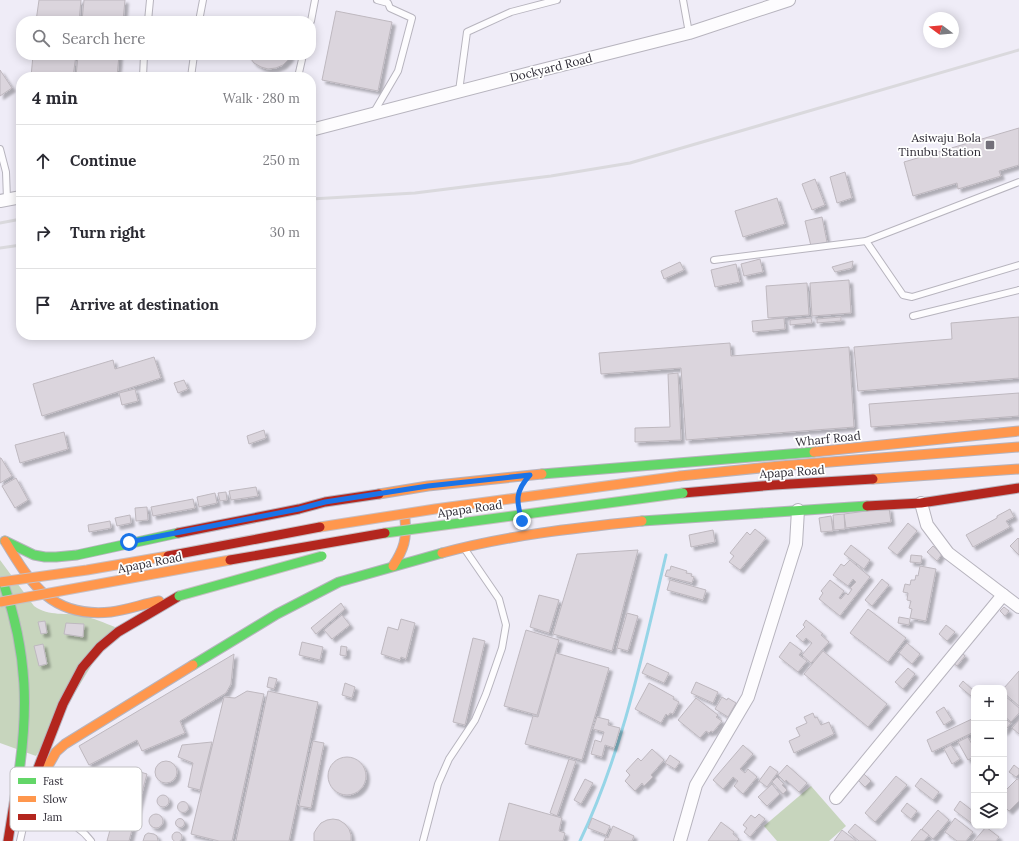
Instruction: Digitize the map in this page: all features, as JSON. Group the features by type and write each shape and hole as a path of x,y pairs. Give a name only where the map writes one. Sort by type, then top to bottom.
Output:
{"main road":[{"name":"Wharf Road","path":"3,538 31,554 45,557 61,556 299,509 325,502 398,498 428,486 530,475 779,456 1019,431"},
{"name":"Apapa Road","path":"0,582 117,565 320,527 680,476 780,466 1019,447"},
{"name":"Apapa Road","path":"0,602 368,535 683,493 774,485 1017,470"},
{"path":"526,528 517,505 518,492 530,475"},
{"path":"48,767 56,752 65,744 277,614 339,582 393,566 526,528 921,503 1019,488"},
{"path":"393,566 402,551 407,537 398,498"},
{"path":"363,546 453,523"},
{"path":"3,538 24,572 38,589 52,601 66,608 81,612 111,612 179,596 266,571 333,554"},
{"path":"0,574 18,631 23,667 25,702 24,737 20,767"},
{"path":"38,767 58,712 70,687 83,666 100,647 123,629 179,596"},
{"path":"9,841 10,831"},
{"path":"9,841 13,831"}],"street":[{"name":"Dockyard Road","path":"316,129 688,33 789,0"},
{"path":"3,200 16,198"},
{"path":"921,503 927,525 948,553 1019,607"},
{"path":"680,841 696,786 748,697 796,544 798,510"},
{"path":"836,798 1002,595"}],"lane":[{"path":"148,16 150,0"},
{"path":"200,16 202,0"},
{"path":"312,16 316,0"},
{"path":"373,114 398,71 412,18 390,8 388,3 377,0"},
{"path":"459,91 467,32 511,12 557,0"},
{"path":"683,0 688,33"},
{"path":"143,72 144,60"},
{"path":"192,72 193,60"},
{"path":"299,72 302,60"},
{"path":"0,149 6,172 3,200"},
{"path":"714,260 866,241 1019,182"},
{"path":"866,241 903,295 912,297 1019,265"},
{"path":"913,316 1019,290"},
{"path":"423,841 438,784 449,759 475,720 502,648 506,625 499,599 463,547"},
{"path":"20,841 21,831"},
{"path":"82,831 91,841"}],"green space":[{"path":"0,560 34,606 46,612 87,617 115,627 36,756 0,743"},
{"path":"811,786 846,826 829,841 777,841 764,826"}],"building":[{"path":"39,0 81,0 79,16 37,16"},
{"path":"84,0 125,0 123,16 82,16"},
{"path":"336,11 392,22 378,91 322,80"},
{"path":"33,60 75,60 74,72 31,72"},
{"path":"78,60 119,60 117,72 76,72"},
{"path":"252,60 288,60 283,65 268,69 254,63"},
{"path":"0,70 12,88 0,96"},
{"name":"Asiwaju Bola Tinubu Station","path":"1019,128 1019,165 999,171 1001,176 958,189 957,183 913,196 904,162"},
{"path":"845,172 852,198 837,203 830,177"},
{"path":"815,179 825,205 812,210 802,184"},
{"path":"777,198 785,224 743,237 735,211"},
{"path":"822,217 827,242 811,246 805,221"},
{"path":"760,259 763,272 744,276 741,264"},
{"path":"853,261 852,268 835,272 832,267"},
{"path":"680,262 684,270 664,279 661,271"},
{"path":"736,264 740,282 715,287 711,270"},
{"path":"849,280 851,313 812,316 810,283"},
{"path":"807,283 809,315 768,318 766,286"},
{"path":"841,317 841,321 817,323 817,319"},
{"path":"1019,317 1019,378 858,391 854,347 952,339 951,323"},
{"path":"784,318 785,329 753,332 752,321"},
{"path":"811,318 812,323 790,325 790,320"},
{"path":"730,343 731,356 849,347 854,427 686,440 681,368 601,374 599,353"},
{"path":"154,357 161,378 42,416 33,384 113,360 115,369"},
{"path":"678,373 681,440 635,442 635,428 670,427 668,374"},
{"path":"184,380 188,389 178,393 174,383"},
{"path":"135,389 138,401 122,405 119,393"},
{"path":"1019,393 1019,416 871,427 869,404"},
{"path":"264,430 266,438 249,444 247,436"},
{"path":"64,432 68,449 20,463 15,445"},
{"path":"0,458 12,476 0,483"},
{"path":"16,478 28,500 15,508 2,486"},
{"path":"256,487 258,496 231,500 229,491"},
{"path":"226,492 227,500 220,501 218,493"},
{"path":"215,493 217,503 199,507 197,497"},
{"path":"193,499 195,508 153,516 151,507"},
{"path":"147,507 148,520 136,521 135,508"},
{"path":"889,508 891,522 846,528 844,514"},
{"path":"1010,509 1014,517 1006,521 1010,527 973,547 966,535"},
{"path":"844,514 845,529 834,530 833,515"},
{"path":"130,515 131,523 117,526 115,518"},
{"path":"831,516 833,531 821,532 819,518"},
{"path":"110,521 111,528 89,532 88,525"},
{"path":"908,523 917,531 897,555 888,548"},
{"path":"755,529 766,538 740,570 729,562 734,556 730,553 747,532 750,535"},
{"path":"713,530 715,542 691,547 689,535"},
{"path":"1018,538 1019,539 1019,555 1010,546"},
{"path":"851,545 870,560 864,569 844,554"},
{"path":"933,546 942,554 937,561 927,552"},
{"path":"638,550 612,651 553,634 577,554"},
{"path":"911,555 922,556 921,563 910,562"},
{"path":"850,560 870,577 840,616 819,599 823,593 821,591 830,580 844,591 839,598 841,599 846,593 848,595 852,589 850,588 856,582 853,579 848,586 833,575 841,564 844,566"},
{"path":"671,566 687,571 686,573 692,574 691,576 694,577 692,583 665,576 667,570 670,570"},
{"path":"920,566 936,569 926,621 910,618 912,609 909,608 911,601 907,600 908,593 903,592 905,584 910,585 911,580 915,580 916,575 918,576"},
{"path":"882,579 889,585 872,606 865,600"},
{"path":"670,580 706,590 703,600 667,590"},
{"path":"539,595 559,600 549,633 530,627"},
{"path":"341,603 345,609 316,634 311,628"},
{"path":"1004,607 1009,611 1005,616 1000,611"},
{"path":"868,609 906,638 888,662 850,633"},
{"path":"627,613 638,616 628,651 617,648"},
{"path":"342,615 350,625 332,639 324,630"},
{"path":"899,617 910,619 909,625 898,623"},
{"path":"401,619 415,623 406,659 401,657 400,660 381,654 388,627 398,630"},
{"path":"806,620 823,634 821,635 829,642 811,663 802,655 812,643 806,638 803,642 796,636 805,627 803,625"},
{"path":"45,621 47,633 41,634 38,622"},
{"path":"66,623 84,624 83,637 64,634"},
{"path":"946,625 955,632 947,641 939,634"},
{"path":"526,630 559,640 537,715 504,706"},
{"path":"473,638 485,641 465,725 453,722"},
{"path":"302,642 323,647 320,660 299,655"},
{"path":"790,642 802,651 799,655 807,661 798,672 779,657"},
{"path":"907,643 920,654 912,664 899,653"},
{"path":"43,644 47,664 39,666 34,646"},
{"path":"341,646 347,647 346,656 340,655"},
{"path":"823,651 887,704 868,727 804,674"},
{"path":"960,651 965,656 957,666 951,661"},
{"path":"556,653 609,668 582,760 525,744 533,716 538,717"},
{"path":"234,654 231,684 226,693 180,721 185,733 142,751 137,740 89,765 79,746"},
{"path":"647,663 669,673 664,683 642,673"},
{"path":"908,668 915,674 903,689 895,682"},
{"path":"1019,671 1019,706 1007,696 1007,685"},
{"path":"269,677 277,679 274,689 267,687"},
{"path":"963,681 971,688 971,696 959,686"},
{"path":"696,682 718,692 713,703 691,693"},
{"path":"345,683 355,687 352,698 342,695"},
{"path":"649,683 674,697 673,699 679,702 673,714 670,713 668,716 666,714 661,723 635,709"},
{"path":"247,691 264,694 232,841 219,841 191,834 224,697 235,698"},
{"path":"268,691 318,702 289,841 236,841"},
{"path":"722,697 727,700 728,698 736,703 728,717 715,709"},
{"path":"696,698 718,715 716,717 722,721 713,732 711,731 709,733 706,731 700,738 678,720"},
{"path":"1007,698 1019,708 1019,713 1011,722 1007,719"},
{"path":"944,707 952,720 944,725 936,712"},
{"path":"813,713 821,725 829,722 834,734 794,753 789,741 800,736 796,728 807,723 804,717"},
{"path":"597,717 609,720 608,725 620,728 614,748 605,745 602,757 591,754 595,740 601,742 604,732 593,729"},
{"path":"971,719 971,733 932,752 927,740"},
{"path":"1007,720 1011,723 1007,728"},
{"path":"1019,720 1019,734 1012,728"},
{"path":"968,737 971,742 971,758 968,760 958,742"},
{"path":"313,741 324,743 311,808 299,806"},
{"path":"212,742 200,790 188,787 193,763 178,757 182,745"},
{"path":"743,745 753,754 740,769 745,773 748,769 757,777 743,794 734,786 738,781 733,777 723,789 713,780"},
{"path":"951,745 960,759 952,764 944,749"},
{"path":"652,749 664,760 651,775 653,777 644,786 642,783 635,791 625,781 630,775 626,771 638,758 641,761"},
{"path":"670,755 680,762 675,769 665,763"},
{"path":"347,757 360,763 366,776 360,789 347,795 334,789 328,776 334,763"},
{"path":"569,759 576,761 557,816 550,813"},
{"path":"162,761 170,761 177,768 177,776 170,783 162,783 155,776 155,768"},
{"path":"787,765 807,783 799,792 778,775"},
{"path":"1014,765 1019,769 1019,774 1016,777 1009,772"},
{"path":"770,766 778,772 767,787 759,781"},
{"path":"142,772 147,774 142,793"},
{"path":"863,773 871,781 865,787 857,779"},
{"path":"896,776 907,785 875,822 865,813"},
{"path":"777,777 784,784 782,785 787,790 783,794 772,782"},
{"path":"921,778 939,792 933,800 915,786"},
{"path":"585,779 593,783 581,804 574,800"},
{"path":"1017,779 1019,780 1019,801 1009,811 1007,809 1007,789"},
{"path":"772,784 780,794 767,806 758,797"},
{"path":"161,795 165,795 169,801 165,807 161,807 157,803 157,799"},
{"path":"183,801 187,803 189,807 187,811 183,813 179,811 177,807 179,803"},
{"path":"960,801 971,810 971,823 954,810"},
{"path":"509,803 562,818 559,831 565,833 563,841 499,841"},
{"path":"907,803 917,811 911,819 901,811"},
{"path":"938,810 949,820 933,839 922,829"},
{"path":"156,814 161,816 163,821 161,826 156,828 151,826 149,821 151,816"},
{"path":"759,814 765,819 750,837 744,832 747,828 743,825 751,815 755,818"},
{"path":"592,818 610,826 606,835 588,828"},
{"path":"955,818 973,832 966,841 957,841 945,832"},
{"path":"178,819 182,819 184,823 182,827 178,827 176,825 176,821"},
{"path":"333,819 339,820 345,824 349,829 351,841 314,841 314,833 321,823"},
{"path":"721,822 734,832 733,834 739,839 737,841 708,841"},
{"path":"855,824 876,841 859,841 848,832"},
{"path":"613,826 634,836 632,841 604,841 606,837 608,838"},
{"path":"921,829 929,835 924,841 911,841"},
{"path":"984,829 989,829 999,837 996,841 974,841"},
{"path":"842,830 856,841 834,841"},
{"path":"110,831 132,831 129,841 107,841"},
{"path":"175,832 179,832 182,837 179,842 175,842 172,839 172,835"},
{"path":"148,833 157,836 158,841 143,841 145,835"}],"waterway":[{"path":"580,841 595,807 620,737 640,664 666,555"}],"railway":[{"path":"316,199 415,193 551,176 630,163 1019,50"},
{"path":"0,223 16,220"},
{"path":"0,248 16,246"}],"traffic: fast":[{"path":"542,474 814,452"},
{"path":"385,533 683,493"},
{"path":"642,521 867,506"},
{"path":"5,541 34,555 56,557 77,555 178,533"},
{"path":"193,665 277,614 339,582 442,553"},
{"path":"179,596 322,556"},
{"path":"3,582 11,608 22,658 24,707 20,767"}],"traffic: slow":[{"path":"814,452 1019,431"},
{"path":"680,476 780,466 1019,447"},
{"path":"873,479 1019,469"},
{"path":"379,494 428,486 542,474"},
{"path":"320,527 435,509 680,476"},
{"path":"393,566 404,544 406,532 405,519"},
{"path":"442,553 492,541 567,529 642,521"},
{"path":"5,541 35,585 46,596 59,604 74,610 91,613 111,612 159,601"},
{"path":"0,582 87,570 168,556"},
{"path":"0,602 230,560"},
{"path":"47,767 56,752 65,744 193,665"}],"traffic: jam":[{"path":"683,493 774,485 873,479"},
{"path":"867,506 921,503 1019,488"},
{"path":"178,533 299,509 325,502 379,494"},
{"path":"168,556 320,527"},
{"path":"230,560 385,533"},
{"path":"38,767 63,704 82,668 100,647 118,632 179,596"},
{"path":"8,841 10,829"}],"place":[{"name":"Asiwaju Bola Tinubu Station","path":"990,145"}],"route":[{"path":"129,542 299,509 325,502 428,486 530,475 522,484 518,492 517,505 522,521"}]}
